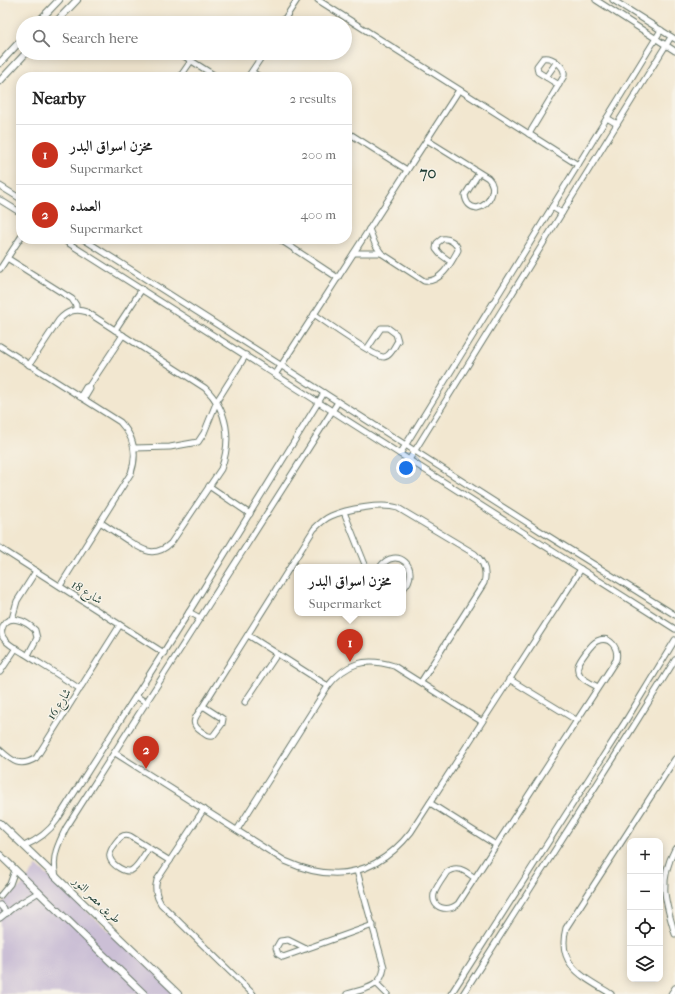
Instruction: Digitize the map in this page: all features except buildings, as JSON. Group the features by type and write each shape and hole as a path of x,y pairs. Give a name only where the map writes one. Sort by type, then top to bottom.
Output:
{"street":[{"path":"44,16 59,0"},
{"path":"62,16 77,0"},
{"path":"286,16 296,0"},
{"path":"318,0 343,16"},
{"path":"596,0 675,51"},
{"path":"409,460 666,45 673,38 613,0"},
{"path":"352,22 578,166"},
{"path":"400,454 661,30"},
{"path":"0,63 16,46"},
{"path":"529,134 559,85 564,76 562,67 548,58 541,60 537,66 537,70 559,85"},
{"path":"0,81 20,60"},
{"path":"252,72 260,60"},
{"path":"183,72 191,61 208,72"},
{"path":"546,77 556,63"},
{"path":"275,375 459,90"},
{"path":"607,118 617,124"},
{"path":"352,135 407,170"},
{"path":"427,140 479,173 490,180 493,192 484,205 477,208 470,206 467,203 465,195 479,173"},
{"path":"0,186 16,196"},
{"path":"0,200 16,210"},
{"path":"552,207 562,213"},
{"path":"369,229 375,244 381,253 421,280 428,282 439,278 451,262 458,250 457,246 448,239 442,239 437,243 436,249 451,262"},
{"path":"0,268 17,244"},
{"path":"70,244 675,629"},
{"path":"91,244 675,615"},
{"path":"287,244 338,278"},
{"path":"354,253 381,253"},
{"path":"8,258 72,299 76,305 76,310"},
{"path":"115,330 142,289"},
{"path":"29,365 59,320 70,311 76,310 87,312 205,388 217,401 222,412 226,426 227,449 221,469 172,543 162,550 150,552 143,551 100,522"},
{"path":"314,314 377,356 385,356 390,353 398,341 396,334 388,328 381,328 367,349"},
{"path":"82,398 90,389 89,386 123,335"},
{"path":"0,346 120,422 127,429 135,448 134,465 131,473 60,586"},
{"path":"135,448 170,446 198,442 204,432 217,401 246,355"},
{"path":"24,846 42,837 52,827 164,652 324,392"},
{"path":"56,876 54,870 54,857 66,828 338,402"},
{"path":"209,486 250,514"},
{"path":"203,706 222,718 222,724 213,736 208,736 194,726 194,719 314,529 324,520 337,514 378,505 388,505 398,508 475,554 484,566 484,583 421,682"},
{"path":"344,512 365,564"},
{"name":"شارع 18","path":"0,548 164,652"},
{"path":"382,564 385,561 394,558 398,558 407,563 411,576 410,581 406,586"},
{"path":"115,753 286,861 314,872 328,873 342,873 373,865 400,845 411,832 581,569"},
{"path":"12,619 17,601 36,571"},
{"path":"189,612 200,618"},
{"path":"28,655 36,641 36,633 33,628 20,620 12,619 5,623 2,634 6,641 80,689"},
{"name":"شارع 16","path":"0,750 10,759 15,761 26,762 36,758 40,754 120,625"},
{"path":"248,635 328,686"},
{"path":"475,878 461,869 454,868 450,870 447,872 435,892 435,902 443,909 448,910 454,908 475,878 616,660 617,656 615,647 609,641 605,640 601,640 593,644 578,666 578,672 581,677 598,687"},
{"path":"451,994 675,640"},
{"path":"0,672 16,648"},
{"path":"245,702 277,654"},
{"path":"463,994 675,660"},
{"path":"237,830 328,686 335,677 358,663 370,661 382,662 394,666 482,721"},
{"path":"509,679 576,720"},
{"path":"643,692 652,698"},
{"path":"136,696 147,703"},
{"path":"611,994 579,974 571,966 568,961 563,941 566,928 675,759"},
{"path":"430,803 496,844"},
{"path":"204,809 156,884 158,900 253,994"},
{"name":"طريق مصر النور","path":"0,823 178,994"},
{"path":"149,848 134,869 129,872 123,870 112,862 110,858 110,852 119,839 125,835 130,836 170,861"},
{"path":"675,849 667,866 664,878 666,905 675,934"},
{"path":"0,855 144,994"},
{"path":"0,896 10,884 15,870"},
{"path":"347,994 369,988 377,984 382,977 384,967 356,870"},
{"path":"0,918 19,903 39,892"},
{"path":"0,905 7,913"},
{"path":"503,913 511,919"},
{"path":"306,949 285,939 277,943 276,948 278,954 283,957 306,949 373,925"},
{"path":"377,984 387,994"},
{"path":"671,994 675,988"}],"shaded area":[{"path":"37,866 179,994 0,994 0,905 22,885"}],"place":[{"name":"مخزن اسواق البدر","path":"350,662"},
{"name":"العمده","path":"146,769"}],"district":[{"name":"70","path":"428,172"}]}
